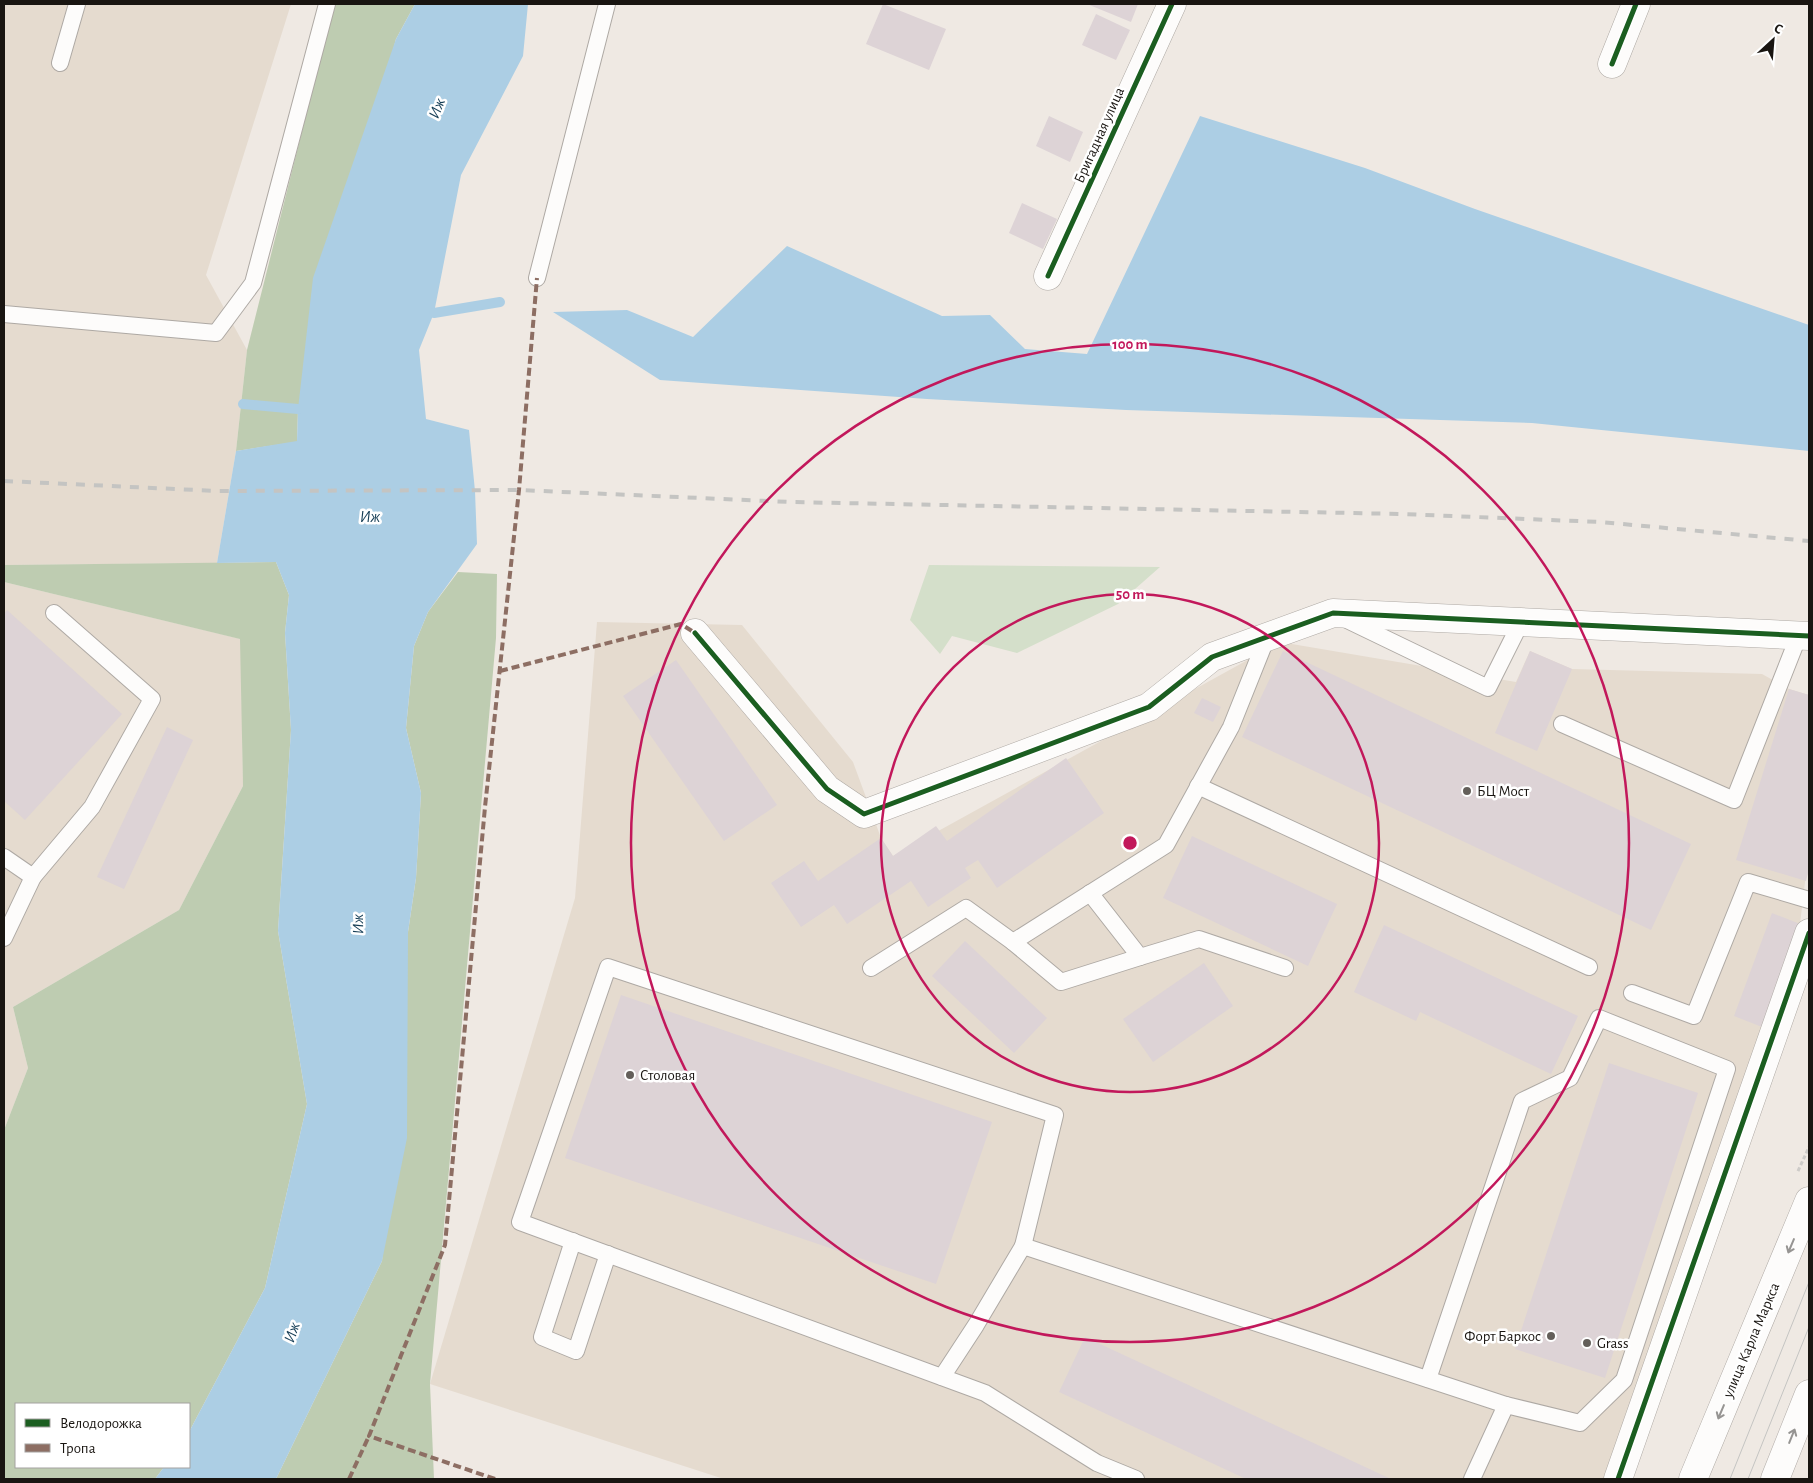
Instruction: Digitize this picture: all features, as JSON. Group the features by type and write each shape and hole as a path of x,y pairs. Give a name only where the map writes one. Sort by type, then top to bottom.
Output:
{"street":[{"name":"Бригадная улица","path":"1048,276 1172,4"},
{"path":"1612,64 1636,4"},
{"path":"695,633 827,789 864,814 1149,707 1212,657 1333,613 1804,636"},
{"path":"1618,1479 1809,933"},
{"name":"улица Карла Маркса","path":"1693,1479 1809,1201"},
{"path":"1774,1479 1809,1394"}],"lane":[{"path":"60,64 77,4"},
{"path":"4,314 216,333 253,283 327,4"},
{"path":"537,278 607,4"},
{"path":"1333,613 1488,688 1521,622"},
{"path":"4,938 33,877 92,807 152,699 54,614"},
{"path":"1562,724 1734,800 1804,636"},
{"path":"1013,942 1166,844 1231,727 1267,637"},
{"path":"1198,786 1589,967"},
{"path":"4,857 33,877"},
{"path":"1632,993 1694,1016 1748,882 1809,900"},
{"path":"1090,893 1140,957"},
{"path":"871,968 966,908 1013,942 1061,982 1199,939 1285,968"},
{"path":"942,1377 976,1325 1023,1246 1055,1115 608,967 520,1222 985,1393 1098,1463 1136,1479"},
{"path":"1023,1246 1506,1405 1580,1423 1624,1380 1727,1069 1599,1018 1570,1078 1522,1101 1428,1379"},
{"path":"573,1241 542,1337 576,1351 608,1254"},
{"path":"1472,1479 1506,1405"}],"shaded area":[{"path":"4,4 291,4 206,275 247,350 236,451 217,563 4,565"},
{"path":"4,582 241,639 243,786 179,910 13,1007 28,1068 4,1130"},
{"path":"597,622 742,625 853,762 881,838 893,856 1280,642 1516,682 1530,651 1572,669 1762,674 1789,689 1809,695 1809,869 1805,882 1800,924 1605,1479 724,1479 430,1384 575,898"}],"green space":[{"path":"334,4 415,4 396,39 298,409 297,442 236,451 247,350"},
{"path":"276,562 289,595 285,633 291,730 278,931 307,1104 265,1288 190,1430 190,1403 15,1403 15,1468 163,1468 155,1479 4,1479 4,1130 28,1068 13,1007 179,910 243,786 240,639 4,582 4,565"},
{"path":"929,565 1160,567 1118,604 1017,653 952,636 940,654 910,620"},
{"path":"458,572 497,574 496,638 430,1384 434,1479 276,1479 382,1261 408,932 416,878 421,793 406,728 414,646 428,612"}],"water":[{"name":"Иж","path":"415,4 528,4 523,56 461,175 434,313 419,350 426,419 469,430 475,491 477,544 428,612 414,646 406,728 421,793 416,878 408,932 407,1138 382,1261 276,1479 155,1479 163,1468 190,1468 190,1430 265,1288 307,1104 278,931 291,730 285,633 289,595 276,562 217,563 236,451 297,441 298,409 313,278 396,39"},
{"path":"1200,116 1365,168 1475,209 1809,325 1809,451 1532,423 1126,410 927,399 660,380 553,312 627,310 693,337 787,246 942,316 990,315 1025,349 1087,354"}],"building":[{"path":"883,4 946,29 929,70 866,44"},
{"path":"1087,4 1138,4 1131,22"},
{"path":"1096,14 1130,30 1116,60 1082,45"},
{"path":"1049,116 1083,132 1070,162 1036,146"},
{"path":"1022,203 1057,219 1043,249 1009,233"},
{"path":"7,610 122,714 25,820 4,801 4,614"},
{"name":"БЦ Мост","path":"1283,651 1691,844 1651,930 1242,737"},
{"path":"1530,651 1572,669 1537,751 1495,733"},
{"path":"676,660 777,805 724,841 623,696"},
{"path":"1789,689 1809,695 1809,869 1806,881 1736,860"},
{"path":"1202,698 1221,707 1213,722 1194,713"},
{"path":"167,727 193,740 124,889 97,877"},
{"path":"1066,758 1104,813 997,888 978,860 965,868 971,878 928,907 911,881 847,924 834,905 801,927 771,883 804,861 818,881 881,838 893,856 936,826 947,841"},
{"path":"1192,836 1337,904 1308,966 1163,898"},
{"path":"1772,913 1800,924 1762,1027 1734,1016"},
{"path":"1384,925 1578,1016 1551,1074 1420,1012 1416,1021 1354,992"},
{"path":"965,941 1047,1018 1014,1053 932,976"},
{"path":"1204,963 1233,1006 1153,1062 1123,1019"},
{"path":"621,995 992,1122 936,1284 565,1158"},
{"path":"1609,1063 1698,1093 1605,1378 1515,1349"},
{"path":"1085,1337 1391,1479 1246,1479 1059,1392"}],"waterway":[{"path":"434,313 500,302"},
{"path":"243,404 298,409"}],"tram line":[{"path":"1730,1479 1809,1282"},
{"path":"1748,1479 1809,1327"}],"railway":[{"path":"4,481 218,491 519,490 790,502 1402,514 1600,522 1809,541"}],"marked path":[{"path":"495,1479 369,1436 445,1245 485,807 519,490 537,278"},
{"path":"500,671 681,624 695,633"},
{"path":"349,1479 369,1436"}],"cycle path":[{"path":"1048,276 1172,4"},
{"path":"1612,64 1636,4"},
{"path":"695,633 827,789 864,814 1149,707 1212,657 1333,613 1809,636"},
{"path":"1618,1479 1809,933"}],"place":[{"name":"БЦ Мост","path":"1467,791"},
{"name":"Столовая","path":"630,1075"},
{"name":"Форт Баркос","path":"1551,1336"},
{"name":"Grass","path":"1587,1343"}]}
